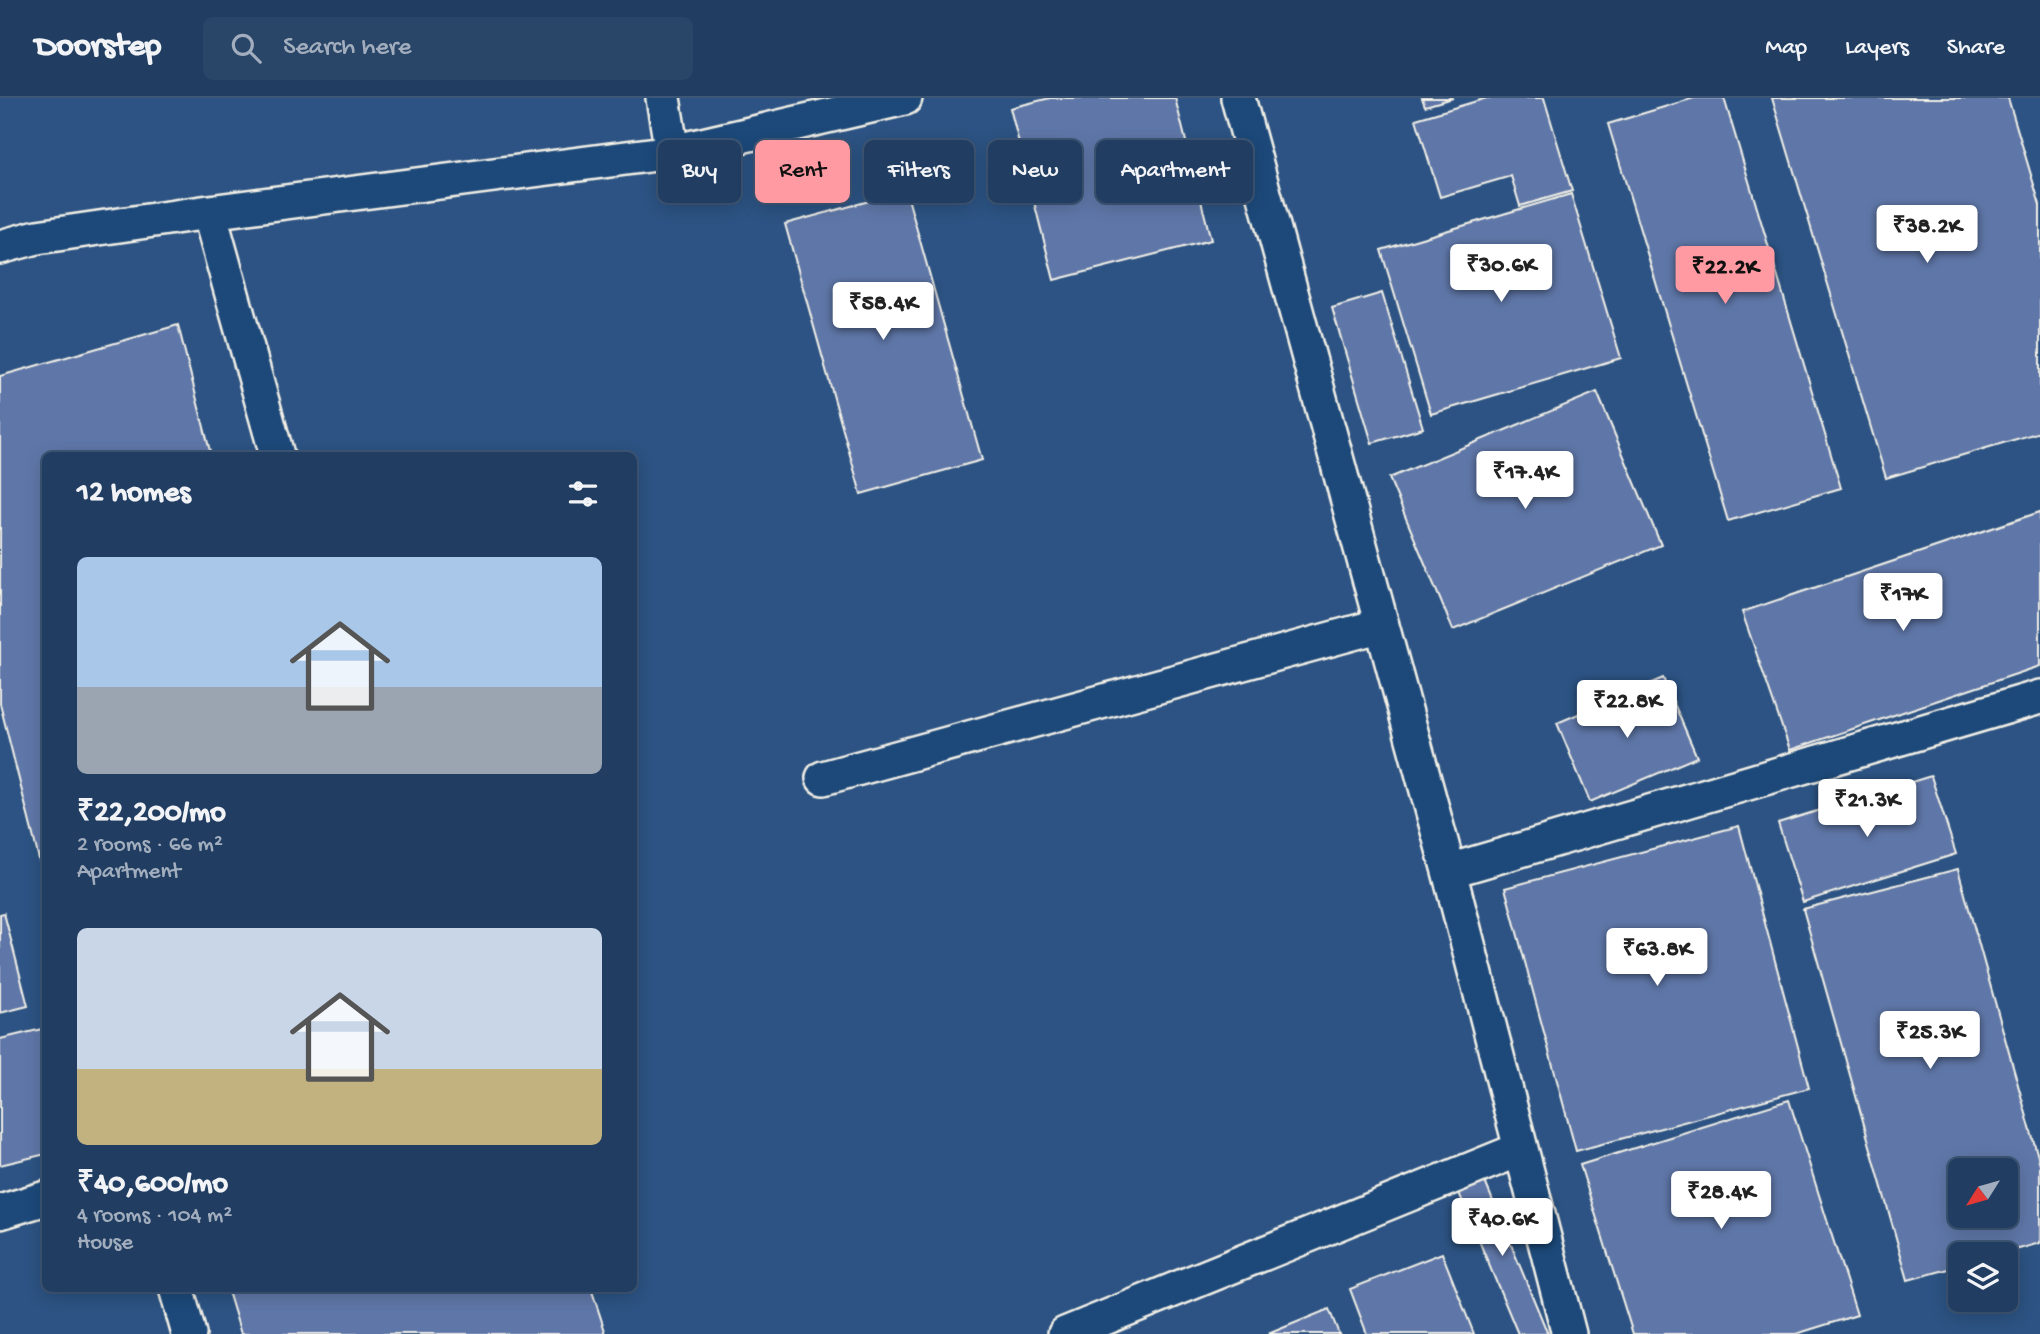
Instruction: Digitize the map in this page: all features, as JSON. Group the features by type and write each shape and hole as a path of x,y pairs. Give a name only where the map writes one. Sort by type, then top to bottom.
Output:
{"street":[{"path":"663,98 670,140"},
{"path":"724,140 905,98"},
{"path":"1238,98 1449,871 1569,1334"},
{"path":"0,247 37,237 209,212 658,154"},
{"path":"209,212 275,452"},
{"path":"824,778 1382,625"},
{"path":"1449,871 2040,697"},
{"path":"1065,1334 1521,1149"},
{"path":"0,1212 42,1199"},
{"path":"177,1292 189,1334"}],"building":[{"path":"1050,98 1175,98 1186,140 1096,140 1096,203 1202,203 1211,240 1054,280 1034,203 1082,203 1082,140 1018,140 1010,108"},
{"path":"1422,98 1453,98 1425,106"},
{"path":"1487,98 1544,98 1572,191 1520,206 1511,176 1440,197 1416,119"},
{"path":"1694,98 1724,98 1841,488 1728,521 1608,124"},
{"path":"1772,98 2008,98 2040,205 2040,432 1886,478"},
{"path":"1571,194 1621,358 1431,414 1381,250"},
{"path":"864,202 909,203 982,460 861,494 785,224"},
{"path":"1382,293 1423,428 1372,443 1332,308"},
{"path":"178,325 210,452 42,452 42,871 0,704 0,376"},
{"path":"1597,392 1661,545 1453,630 1389,478"},
{"path":"2040,512 2040,666 1790,750 1742,612"},
{"path":"1663,678 1697,757 1590,802 1557,723"},
{"path":"1931,776 1956,854 1803,902 1778,823"},
{"path":"1739,826 1809,1088 1576,1151 1505,888"},
{"path":"1958,869 2040,1164 2040,1243 2018,1249 2018,1242 1948,1242 1948,1269 1908,1280 1803,909"},
{"path":"4,913 28,1006 0,1013 0,914"},
{"path":"42,1029 42,1155 0,1165 0,1039"},
{"path":"1789,1100 1857,1315 1796,1334 1633,1334 1580,1165"},
{"path":"1483,1177 1548,1334 1518,1334 1457,1188"},
{"path":"1442,1253 1474,1334 1367,1334 1350,1289"},
{"path":"228,1292 592,1292 606,1334 241,1334"},
{"path":"1329,1309 1339,1334 1268,1334"}]}
